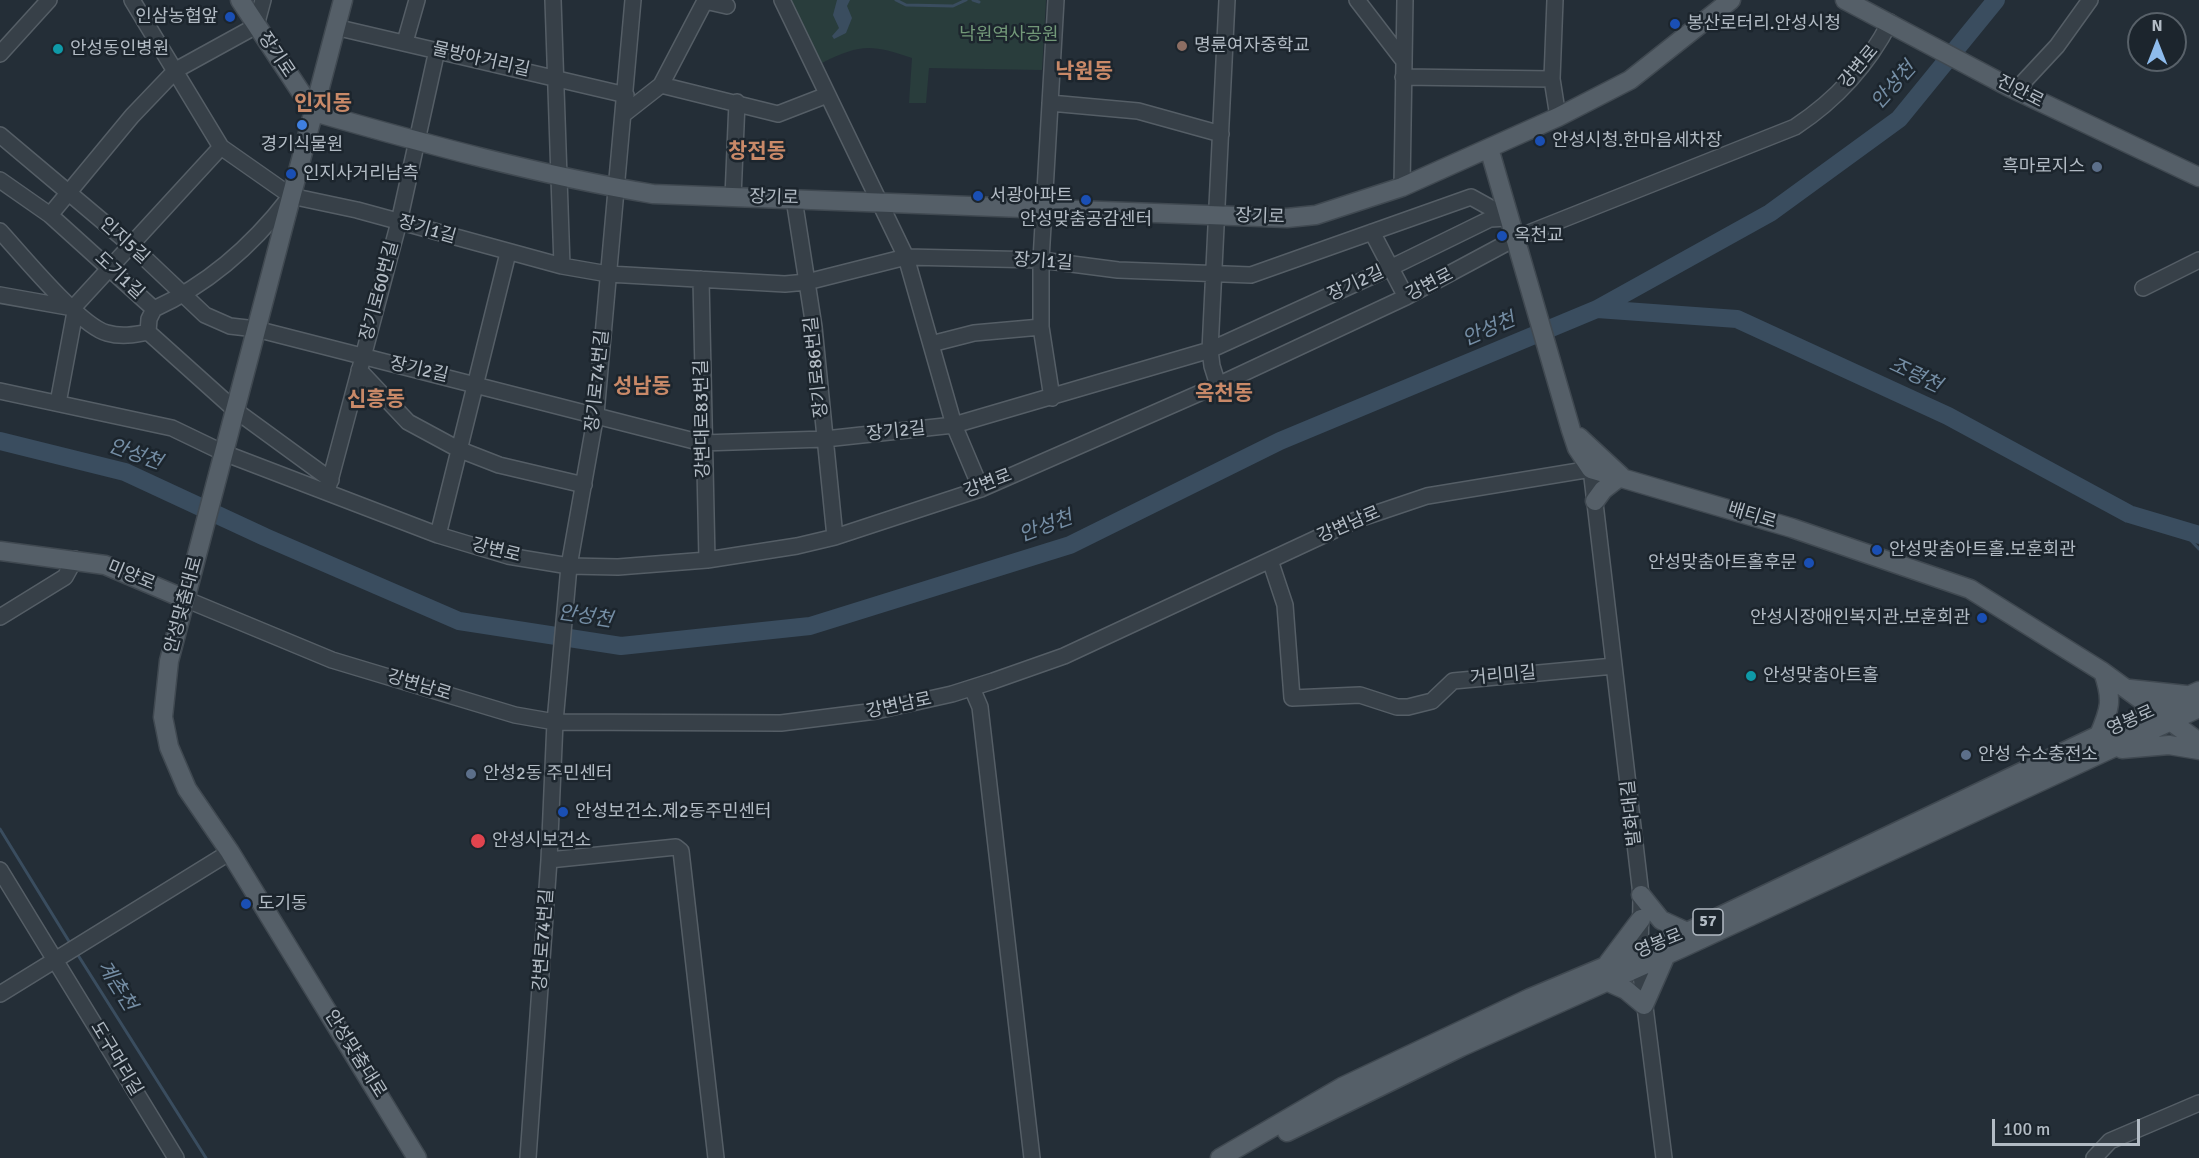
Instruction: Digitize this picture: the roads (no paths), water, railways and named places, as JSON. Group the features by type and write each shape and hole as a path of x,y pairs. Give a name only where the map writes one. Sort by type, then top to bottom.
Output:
{"main road":[{"name":"장기로","path":"240,0 315,112 416,141 617,188 653,194 1287,218 1316,215 1402,187 1558,117 1630,80 1731,0"},
{"name":"안성맞춤대로","path":"343,0 169,661 163,717 169,747 187,789 230,852 417,1158"},
{"name":"진안로","path":"1845,0 1866,6 1897,26 2012,88 2199,177"},
{"path":"324,73 294,81 308,136 339,119"},
{"path":"1489,148 1571,430 1582,447 1591,469"},
{"path":"1582,447 1621,476 1603,490 1595,501"},
{"name":"배티로","path":"1591,469 1621,476 1803,532 1970,589 2015,614 2103,672 2199,742"},
{"name":"미양로","path":"0,551 75,559 127,572 187,594"},
{"path":"2103,672 2109,689 2110,707 2099,744 2169,745 2199,750"},
{"path":"2128,689 2195,698"},
{"name":"영봉로","path":"1241,1158 1265,1142 1640,959 1687,932 2163,716 2195,698"},
{"name":"영봉로","path":"1640,959 1666,956 2099,744"},
{"path":"1641,894 1661,920 1687,932"},
{"path":"1641,919 1606,974 1644,1005 1666,956"},
{"name":"영봉로","path":"1220,1158 1342,1087 1530,998 1606,974"}],"street":[{"path":"0,54 48,0"},
{"path":"132,0 221,147 291,196 268,226 232,261 183,296 154,309"},
{"path":"50,215 132,116 176,70 256,26 263,0"},
{"path":"405,42 417,0"},
{"path":"553,0 562,266"},
{"name":"장기로74번길","path":"558,697 568,569 596,414 633,0"},
{"path":"782,0 906,257 954,425 981,489"},
{"path":"1052,398 1041,327 1041,260 1056,0"},
{"path":"1218,385 1210,350 1227,0"},
{"path":"1357,0 1403,60"},
{"path":"1402,187 1405,0"},
{"path":"1555,0 1552,79 1558,117"},
{"path":"2012,88 2057,46 2090,0"},
{"path":"624,114 661,85 705,2 727,6"},
{"name":"강변로","path":"0,392 172,428 224,456 329,486 438,535 508,556 568,569 707,560 797,546 835,537 981,489 1218,385 1518,242 1795,127 1820,110 1854,76 1897,26"},
{"name":"물방아거리길","path":"336,27 554,76 626,95"},
{"path":"416,141 437,50"},
{"path":"1403,77 1552,79"},
{"path":"661,85 778,114 827,95"},
{"name":"장기로","path":"733,197 736,102"},
{"path":"1050,103 1138,111 1221,134"},
{"name":"인지5길","path":"0,135 132,246 205,315 230,326 256,329"},
{"name":"장기로60번길","path":"329,486 399,222 416,141"},
{"path":"58,403 74,310 221,147"},
{"name":"도기1길","path":"0,180 50,215 112,268 154,309 149,319 148,332"},
{"name":"장기1길","path":"291,196 399,222 562,266 608,274 785,284 807,282 906,257 1041,260 1118,270 1251,275 1471,198 1509,218"},
{"name":"장기로86번길","path":"794,199 807,282 835,537"},
{"name":"장기2길","path":"256,329 361,364 475,383 702,443 825,440 954,425 1210,350 1392,267 1490,219 1509,218"},
{"path":"0,231 74,310 105,333 131,336 148,332 235,410 329,486"},
{"path":"1372,232 1406,297"},
{"path":"438,535 508,253"},
{"path":"2143,288 2199,260"},
{"name":"강변대로83번길","path":"701,279 702,443 707,560"},
{"path":"0,295 74,310"},
{"path":"931,344 974,333 1041,327"},
{"path":"361,364 408,422 458,449 499,465 584,485"},
{"name":"발화대길","path":"1591,469 1641,894 1640,959 1644,1005 1664,1158"},
{"name":"강변남로","path":"187,594 332,660 515,715 555,722 781,723 876,711 972,688 1064,656 1356,520 1427,496 1591,469"},
{"path":"0,617 65,577 75,559"},
{"name":"거리미길","path":"1270,560 1285,605 1292,698 1360,694 1397,706 1408,707 1432,701 1453,681 1614,666"},
{"path":"972,688 980,707 1032,1158"},
{"name":"강변로74번길","path":"528,1158 558,697"},
{"path":"549,860 676,847 681,851 716,1158"},
{"path":"0,994 230,852"},
{"name":"도구머리길","path":"0,870 58,958 176,1158"},
{"path":"2094,1158 2110,1142 2199,1103"}],"water":[{"path":"837,0 850,0 847,6 852,18 846,33 834,39 832,36 839,28 833,15"}],"waterway":[{"path":"896,0 906,5 953,6 966,0"},
{"path":"973,0 979,2"},
{"name":"안성천","path":"0,441 125,472 265,537 459,621 621,646 810,626 1070,545 1280,441 1597,309 1770,213 1899,119 1996,0"},
{"name":"조령천","path":"1597,309 1737,319 1948,416 2129,514 2199,535"},
{"path":"2180,529 2199,549"},
{"name":"계촌천","path":"0,829 70,943"},
{"name":"계촌천","path":"76,952 206,1158"}],"place":[{"name":"인삼농협앞","path":"230,17"},
{"name":"봉산로터리.안성시청","path":"1675,24"},
{"name":"명륜여자중학교","path":"1182,46"},
{"name":"안성동인병원","path":"58,49"},
{"name":"경기식물원","path":"302,125"},
{"name":"안성시청.한마음세차장","path":"1540,141"},
{"name":"흑마로지스","path":"2097,167"},
{"name":"인지사거리남측","path":"291,174"},
{"name":"서광아파트","path":"978,196"},
{"name":"안성맞춤공감센터","path":"1086,200"},
{"name":"옥천교","path":"1502,236"},
{"name":"안성맞춤아트홀.보훈회관","path":"1877,550"},
{"name":"안성맞춤아트홀후문","path":"1809,563"},
{"name":"안성시장애인복지관.보훈회관","path":"1982,618"},
{"name":"안성맞춤아트홀","path":"1751,676"},
{"name":"안성 수소충전소","path":"1966,755"},
{"name":"안성2동 주민센터","path":"471,774"},
{"name":"안성보건소.제2동주민센터","path":"563,812"},
{"name":"안성시보건소","path":"478,841"},
{"name":"도기동","path":"246,904"}],"district":[{"name":"낙원동","path":"1084,72"},
{"name":"인지동","path":"323,104"},
{"name":"창전동","path":"757,152"},
{"name":"성남동","path":"642,387"},
{"name":"옥천동","path":"1224,394"},
{"name":"신흥동","path":"376,400"}],"park label":[{"name":"낙원역사공원","path":"1009,35"}]}
